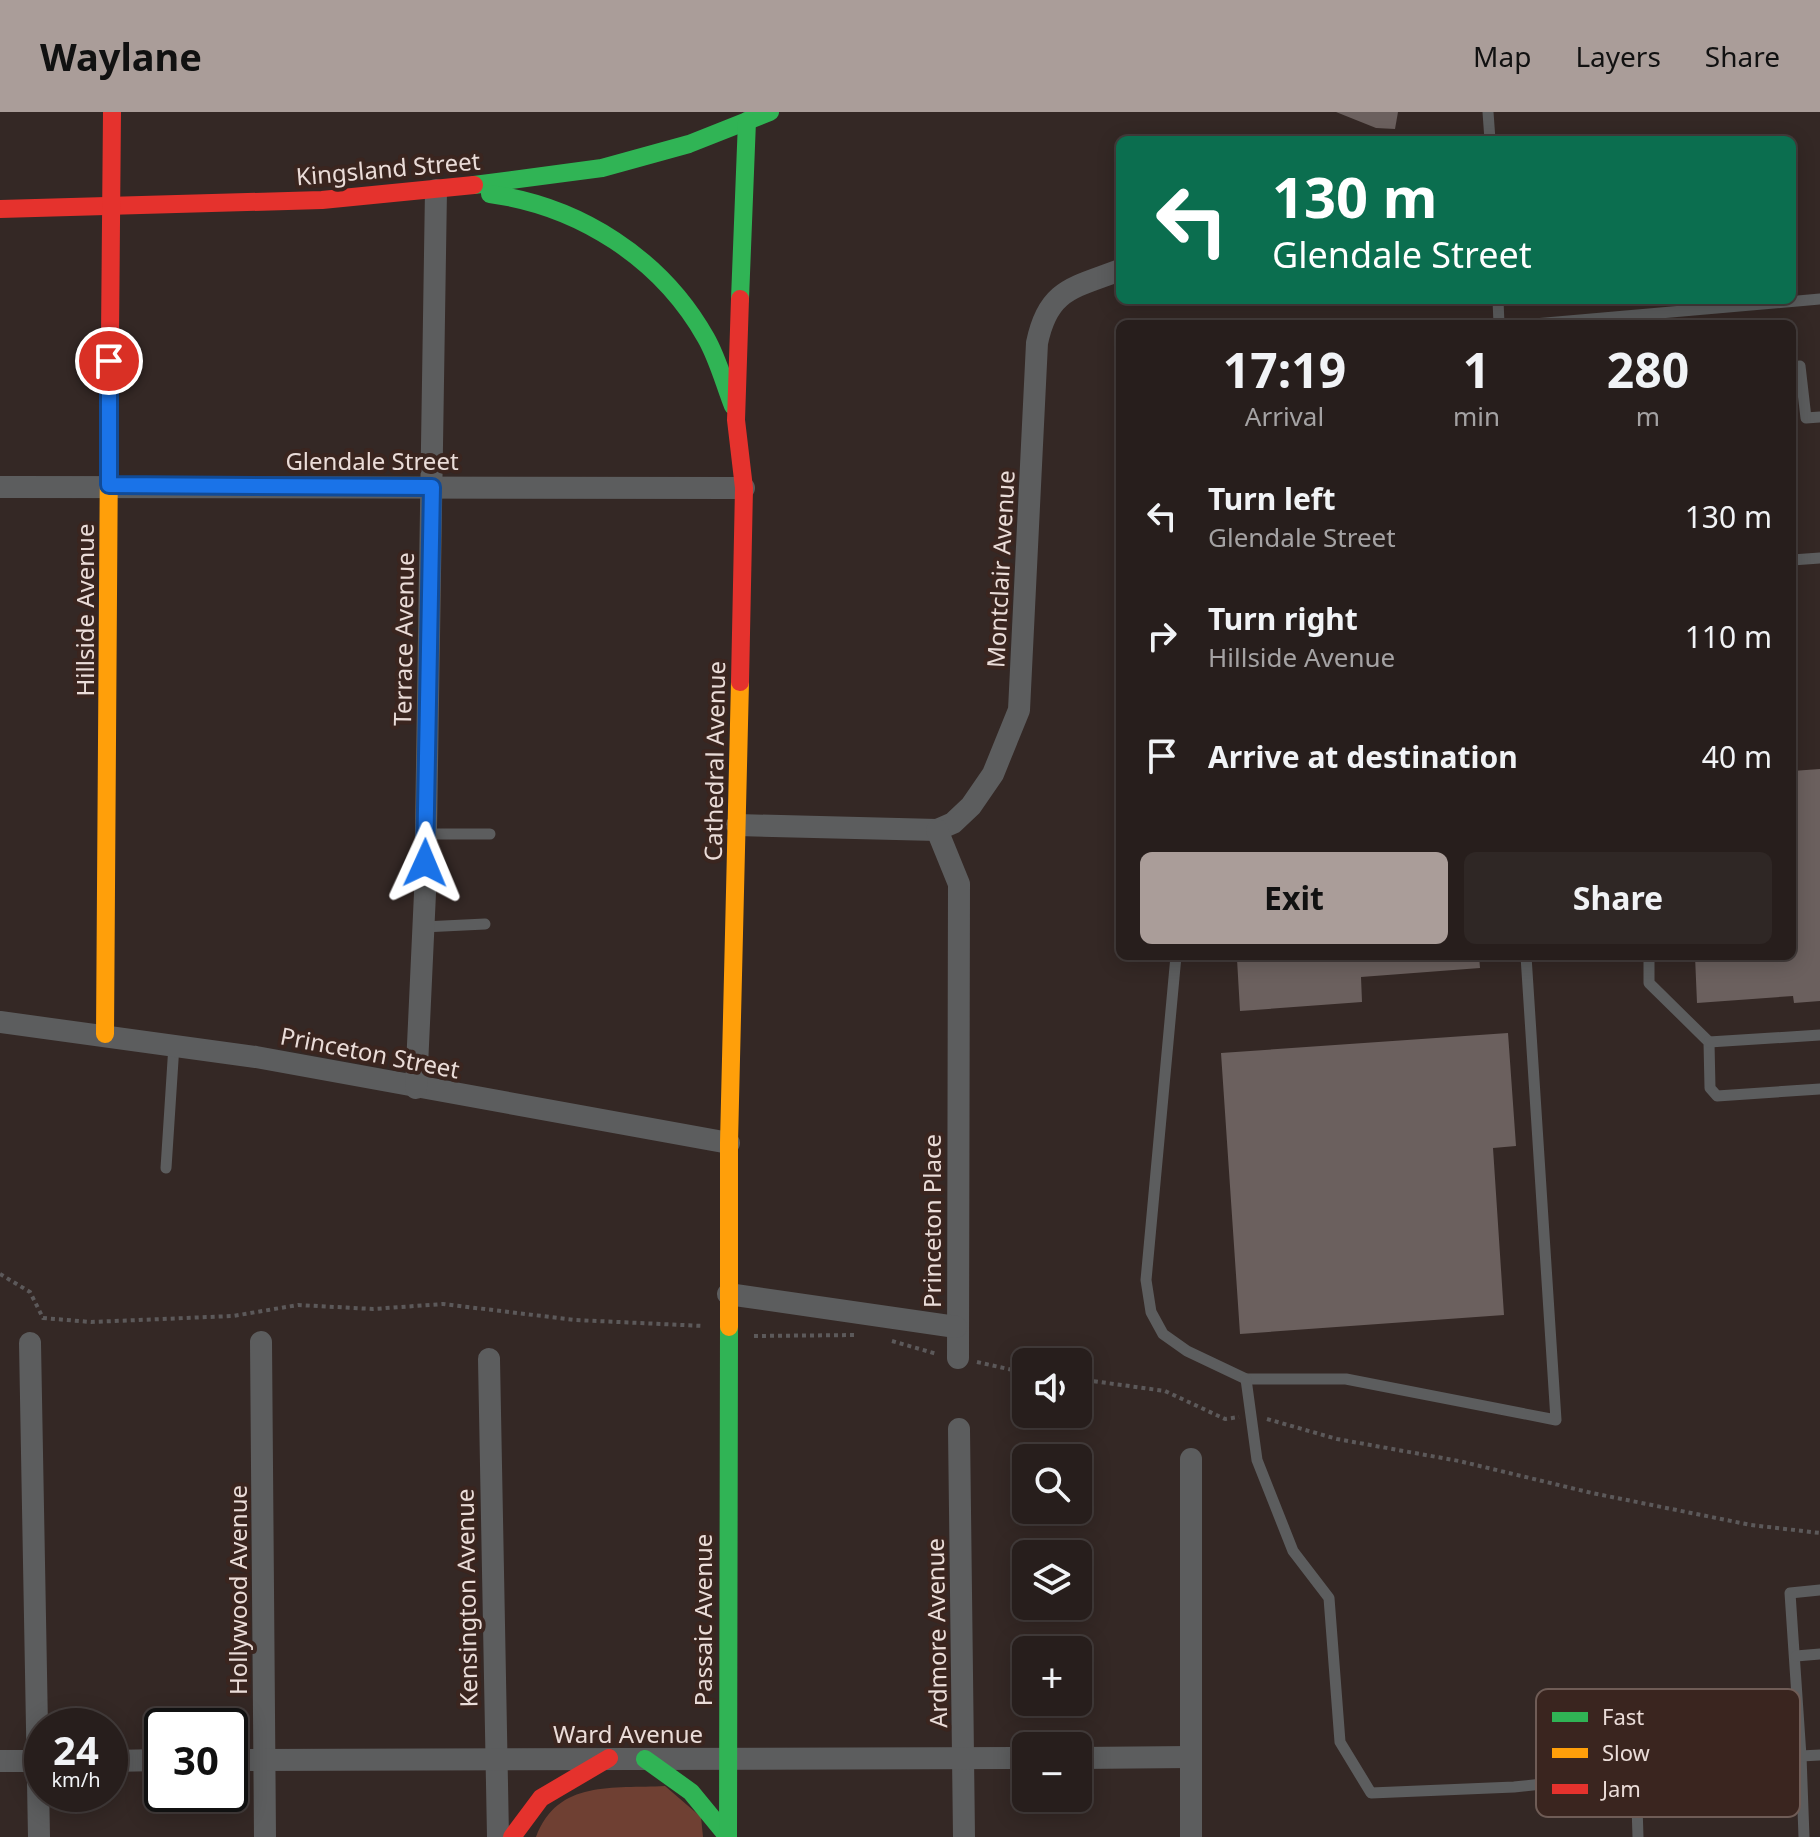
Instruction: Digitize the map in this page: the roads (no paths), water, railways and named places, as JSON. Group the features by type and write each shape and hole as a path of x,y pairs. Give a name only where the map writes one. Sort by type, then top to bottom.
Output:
{"main road":[{"name":"Hillside Avenue","path":"105,1034 112,112"},
{"name":"Kingsland Street","path":"0,209 322,200 436,190 602,168 689,144 770,112"},
{"name":"Cathedral Avenue","path":"727,1403 729,1143 744,488 736,420 747,121"},
{"path":"436,190 514,195 566,212 619,242 671,288 704,335 736,420"},
{"name":"Passaic Avenue","path":"727,1403 728,1837"},
{"path":"512,1837 520,1821 543,1795 609,1758"},
{"path":"645,1759 687,1786 713,1813 728,1837"}],"street":[{"name":"Terrace Avenue","path":"416,1088 426,834 436,190"},
{"name":"Montclair Avenue","path":"937,830 953,823 971,806 993,774 1019,710 1037,343 1043,315 1052,302 1075,288 1116,272"},
{"name":"Glendale Street","path":"0,487 744,488"},
{"path":"737,825 937,830"},
{"name":"Princeton Place","path":"728,1294 956,1327 959,884 937,830"},
{"name":"Princeton Street","path":"0,1022 174,1044 729,1143"},
{"path":"956,1327 958,1358"},
{"name":"Hollywood Avenue","path":"261,1342 265,1837"},
{"path":"30,1343 39,1708"},
{"name":"Kensington Avenue","path":"489,1359 494,1761 498,1837"},
{"name":"Ardmore Avenue","path":"959,1429 964,1837"},
{"path":"1191,1459 1191,1837"},
{"path":"1092,1758 1191,1757"},
{"name":"Ward Avenue","path":"248,1760 1012,1758"},
{"path":"0,1761 24,1761"},
{"path":"39,1812 39,1837"}],"lane":[{"path":"1488,112 1490,136"},
{"path":"1796,301 1820,299"},
{"path":"1580,320 1763,304"},
{"path":"1796,366 1800,366 1806,418 1820,417"},
{"path":"1796,560 1820,558"},
{"path":"426,834 490,834"},
{"path":"423,927 485,924"},
{"path":"1176,960 1146,1280 1151,1312 1163,1334 1187,1351 1246,1379 1346,1379 1556,1420 1526,960"},
{"path":"1649,960 1649,983 1709,1042 1710,1088 1717,1096 1820,1089"},
{"path":"1709,1042 1820,1035"},
{"path":"166,1168 174,1044"},
{"path":"1246,1379 1257,1460 1293,1551 1329,1598 1340,1742 1371,1793 1536,1785"},
{"path":"1798,1689 1790,1593 1820,1590"},
{"path":"1796,1656 1820,1654"},
{"path":"1800,1736 1804,1837"},
{"path":"1801,1756 1820,1755"},
{"path":"1637,1817 1638,1837"}]}
